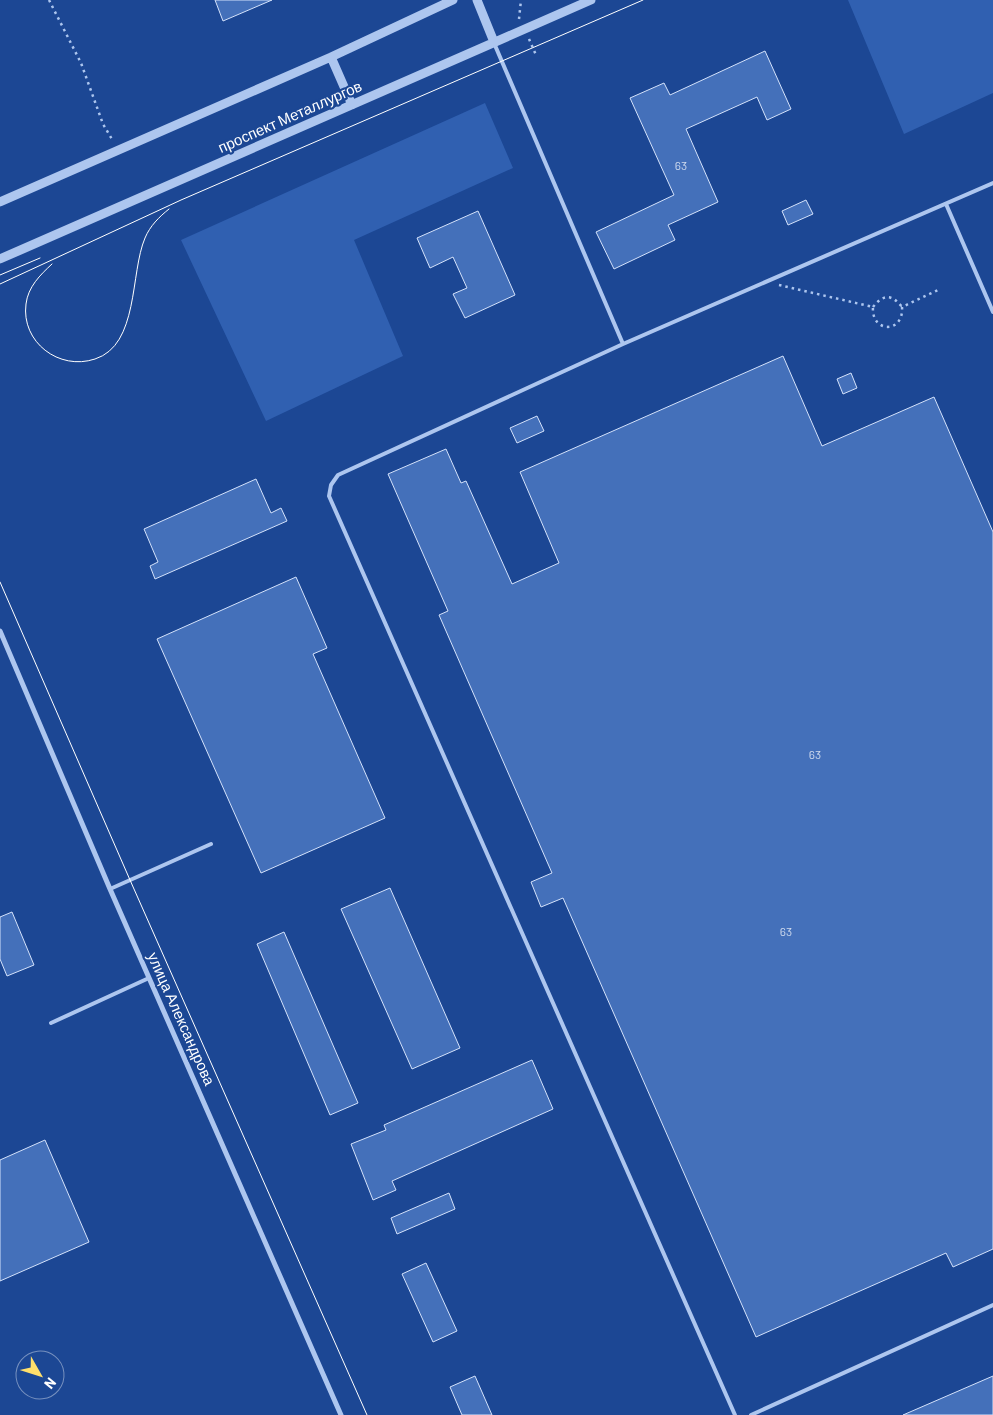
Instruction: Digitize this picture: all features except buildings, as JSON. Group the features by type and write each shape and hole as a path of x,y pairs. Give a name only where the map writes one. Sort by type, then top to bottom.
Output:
{"street":[{"path":"0,202 331,57 453,0"},
{"path":"477,0 494,42"},
{"name":"проспект Металлургов","path":"0,259 591,0"},
{"path":"331,57 352,105"},
{"name":"улица Александрова","path":"0,631 110,889 341,1415"}],"lane":[{"path":"494,42 623,344"},
{"path":"735,1415 328,496 331,485 338,475 623,344 993,183"},
{"path":"946,204 993,312"},
{"path":"110,889 212,844"},
{"path":"51,1023 149,978"},
{"path":"751,1415 993,1305"}],"path":[{"path":"50,0 81,63 103,124 118,151"},
{"path":"519,19 521,0"},
{"path":"528,39 536,55"},
{"path":"766,282 873,307"},
{"path":"902,307 938,290"},
{"path":"888,296 897,300 902,307 903,314 900,321 894,326 881,326 875,321 872,314 873,307 878,299 888,296"}],"shaded area":[{"path":"848,0 993,0 993,93 904,134"},
{"path":"485,103 513,168 354,240 403,356 266,421 181,240"}],"tram line":[{"path":"0,284 181,200 643,0"},
{"path":"52,264 43,272 29,292 26,304 26,318 30,330 36,341 56,357 68,361 81,362 95,359 109,351 119,339 131,306 140,253 145,238 155,222 169,209"},
{"path":"0,275 40,258"},
{"path":"0,582 367,1415"}]}
